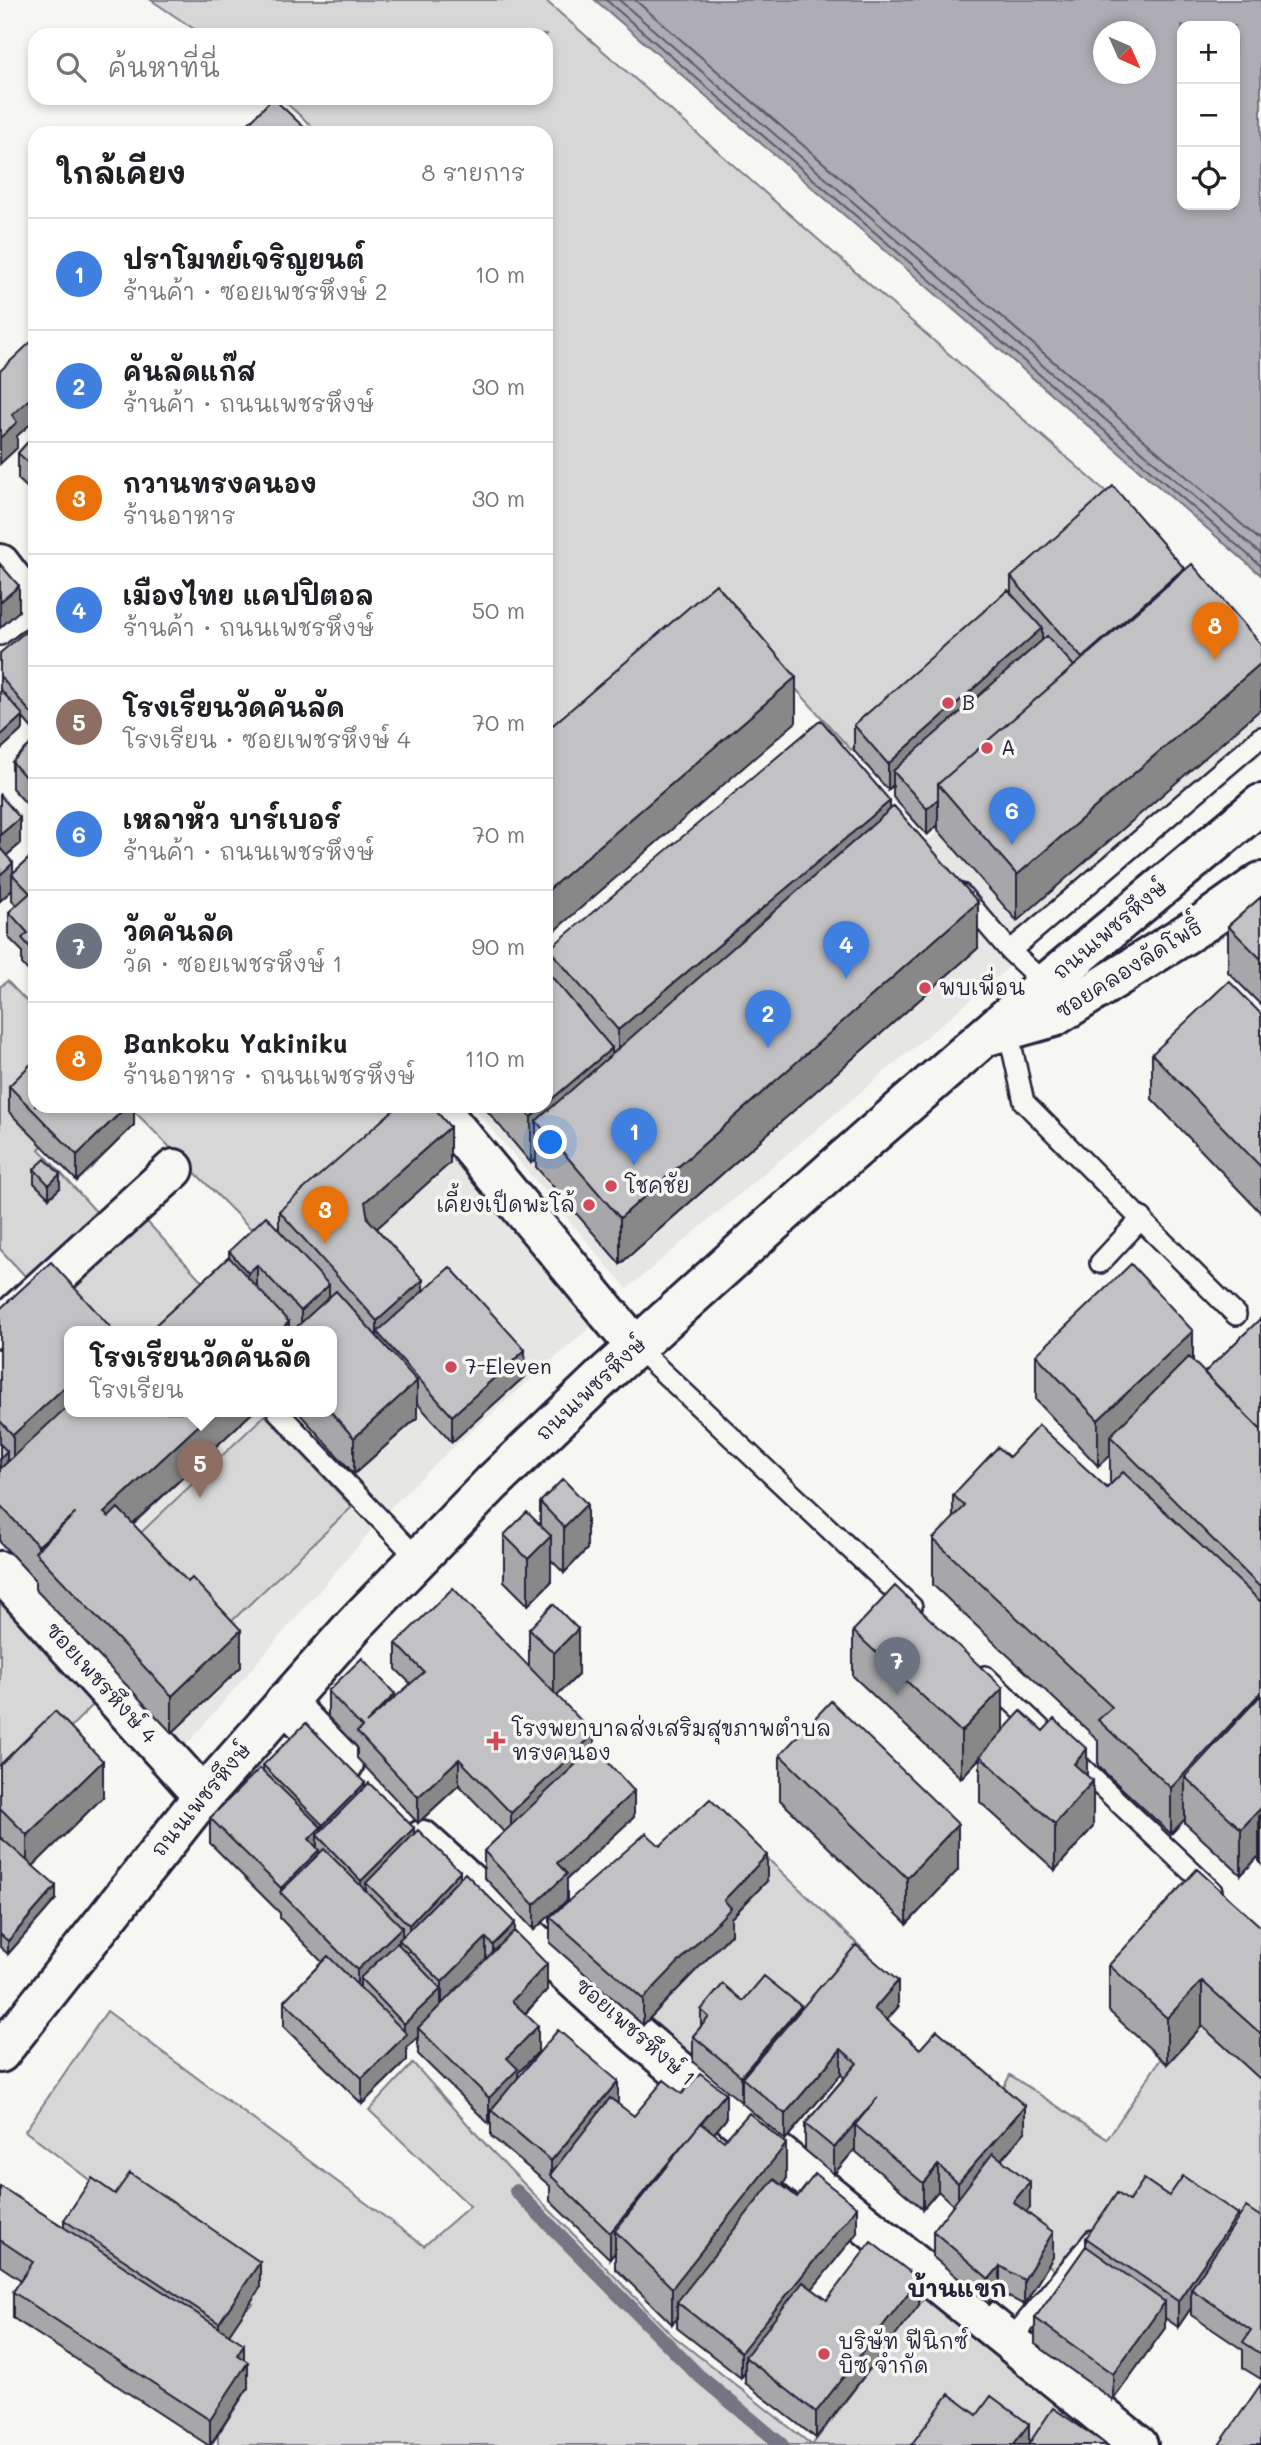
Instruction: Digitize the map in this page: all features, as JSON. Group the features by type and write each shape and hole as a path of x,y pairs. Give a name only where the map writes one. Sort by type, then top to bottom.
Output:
{"street":[{"name":"ถนนเพชรหึงษ์","path":"0,2053 203,1796 285,1702 492,1483 636,1347 834,1168 997,1033 1045,984 1261,803"},
{"name":"ซอยคลองลัดโพธิ์","path":"997,1033 1054,1017 1205,922 1261,881"},
{"path":"443,1113 636,1347"},
{"path":"0,1328 174,1169"},
{"name":"ซอยเพชรหึงษ์ 4","path":"0,1571 203,1796"},
{"path":"285,1702 371,1791"},
{"name":"ซอยเพชรหึงษ์ 1","path":"398,1818 608,2011 756,2135 1138,2445"}],"lane":[{"path":"0,635 25,591"},
{"path":"1010,951 1261,737"},
{"path":"950,881 1010,951 1045,984"},
{"path":"997,1033 1024,1102 1236,1315"},
{"path":"1100,1263 1142,1218"},
{"path":"636,1347 926,1620"},
{"path":"283,1417 418,1559"},
{"path":"975,1667 1224,1902"},
{"path":"1010,2342 1098,2234"}],"shaded area":[{"path":"151,0 545,0 1120,504 851,750 732,618 553,771 553,126 311,126 289,105 553,105 553,28 193,28"},
{"path":"1202,595 1261,663 1261,755 627,1289 478,1113 553,1113 553,1101 895,848 929,839"},
{"path":"7,981 28,1003 28,1113 75,1113 39,1149 100,1216 27,1278 0,1249 0,987"},
{"path":"136,1113 407,1113 267,1245"},
{"path":"418,1113 596,1322 449,1451 394,1504 180,1752 0,1556 0,1492 81,1417 337,1417 337,1326 333,1326"},
{"path":"139,1213 214,1294 179,1326 68,1326 44,1299"},
{"path":"263,1417 267,1417 352,1507 218,1634 130,1543"},
{"path":"0,1590 94,1704 0,1797"},
{"path":"768,1859 868,1954 856,1971 705,2078 643,2020"},
{"path":"1261,1972 1261,2237 1086,2294 951,2191 1010,2075 1107,2139 1160,2060"},
{"path":"107,2011 424,2246 470,2206 369,2110 413,2063 488,2147 672,2335 812,2445 218,2445 217,2329 253,2304 25,2131"},
{"path":"931,2289 1069,2404 1040,2445 812,2445"}],"water":[{"path":"595,0 1261,0 1261,575"}],"building":[{"path":"266,105 280,105 303,126 246,126"},
{"path":"28,345 28,400 12,415 17,422 0,438 0,371"},
{"path":"28,442 28,462 18,453"},
{"path":"1113,486 1184,568 1082,658 1011,577"},
{"path":"0,564 19,586 0,602"},
{"path":"1192,564 1261,644 1261,663 1017,875 938,784"},
{"path":"716,584 796,677 553,886 553,725"},
{"path":"1008,590 1042,628 888,764 854,725"},
{"path":"28,630 28,710 0,676 0,653"},
{"path":"1047,636 1074,666 938,784 938,799 927,809 893,771"},
{"path":"0,689 23,715 0,736"},
{"path":"821,720 890,801 618,1030 553,954 553,946"},
{"path":"28,747 28,780 12,762"},
{"path":"0,795 20,818 0,835"},
{"path":"894,806 978,902 620,1218 536,1121 545,1113 553,1113 553,1106"},
{"path":"0,848 13,863 0,875"},
{"path":"28,859 28,891 12,874"},
{"path":"28,895 28,933 9,912"},
{"path":"1261,897 1261,959 1228,926"},
{"path":"28,933 28,945 22,938"},
{"path":"553,978 612,1048 553,1098"},
{"path":"1229,981 1261,1014 1261,1167 1152,1054"},
{"path":"28,1067 28,1105 9,1086"},
{"path":"36,1113 120,1113 77,1155"},
{"path":"390,1113 438,1113 450,1127 365,1202 368,1219 423,1280 377,1321 279,1211"},
{"path":"45,1159 60,1174 49,1185 34,1169"},
{"path":"266,1216 329,1285 301,1311 257,1265 248,1273 229,1251"},
{"path":"229,1257 289,1322 285,1326 154,1326"},
{"path":"51,1262 110,1326 64,1326 64,1388 13,1435 0,1421 0,1309"},
{"path":"1131,1264 1193,1331 1098,1420 1036,1355"},
{"name":"7-Eleven","path":"450,1267 525,1350 452,1416 377,1332"},
{"path":"336,1291 417,1381 354,1438 335,1417 337,1326 298,1326"},
{"path":"1261,1318 1261,1430 1204,1373"},
{"path":"1189,1357 1261,1430 1261,1588 1110,1436"},
{"path":"64,1410 64,1417 208,1417 104,1513 109,1517 118,1508 188,1582 192,1578 241,1630 172,1696 35,1552 76,1513 38,1546 0,1505 0,1469"},
{"path":"1039,1425 1107,1488 1123,1472 1261,1602 1261,1692 1171,1788 1098,1720 1112,1707 933,1539 965,1506 953,1495 998,1447 1009,1457"},
{"path":"0,1444 7,1451 0,1458"},
{"path":"563,1479 587,1504 564,1527 540,1502"},
{"path":"527,1512 551,1536 528,1559 504,1535"},
{"path":"895,1586 1003,1688 961,1732 853,1631"},
{"name":"โรงพยาบาลส่งเสริมสุขภาพตำบล ทรงคนอง","path":"453,1588 594,1734 511,1813 459,1759 418,1797 357,1732 362,1727 328,1691 362,1658 395,1694 366,1723 424,1672 396,1643"},
{"path":"553,1604 578,1629 554,1653 529,1629"},
{"path":"1261,1695 1261,1808 1241,1829 1185,1777"},
{"path":"831,1701 958,1824 907,1878 780,1755"},
{"path":"55,1711 103,1761 27,1835 0,1808 0,1765"},
{"path":"1021,1711 1043,1731 1054,1719 1087,1749 1074,1764 1093,1781 1055,1824 980,1756"},
{"path":"306,1723 365,1783 323,1825 263,1765"},
{"path":"594,1747 634,1791 557,1863 567,1874 534,1905 484,1851"},
{"path":"260,1768 321,1827 309,1839 319,1850 281,1888 210,1818"},
{"path":"369,1783 414,1828 361,1881 317,1835"},
{"path":"710,1799 767,1855 724,1900 731,1908 643,1999 550,1917 646,1833 660,1846"},
{"path":"418,1830 460,1871 409,1925 366,1883"},
{"path":"0,1837 56,1886 8,1941 0,1934"},
{"path":"324,1849 402,1927 357,1970 280,1892"},
{"path":"1197,1869 1261,1927 1261,2034 1202,1981 1167,2018 1109,1965"},
{"path":"465,1873 515,1923 493,1945 486,1938 442,1982 399,1940"},
{"path":"514,1931 547,1964 512,2001 538,2026 507,2058 518,2069 489,2098 418,2028"},
{"path":"397,1943 441,1989 404,2024 360,1978"},
{"path":"856,1945 898,1981 874,2009 920,2049 937,2030 1025,2106 958,2183 938,2165 923,2183 855,2125 878,2097 834,2148 805,2124 857,2063 841,2049 785,2114 742,2078"},
{"path":"328,1956 407,2034 362,2078 284,2001"},
{"path":"764,1976 801,2006 741,2076 693,2036 709,2017 701,2010 723,1984 743,2001"},
{"path":"558,2030 618,2081 551,2161 491,2110"},
{"path":"700,2073 726,2093 610,2233 550,2175 610,2098 634,2116 664,2080 682,2094"},
{"path":"749,2113 786,2144 672,2288 615,2231 701,2123 724,2141"},
{"path":"993,2153 1030,2182 1013,2202 1053,2232 1024,2280 1000,2266 989,2279 933,2231"},
{"path":"130,2173 260,2262 219,2323 64,2220 92,2178 115,2194"},
{"path":"815,2174 857,2207 741,2352 677,2302 774,2179 797,2197"},
{"path":"1183,2176 1238,2214 1178,2301 1086,2238 1117,2193 1129,2201 1144,2179 1169,2196"},
{"path":"0,2186 244,2344 237,2355 248,2362 210,2420 13,2292 33,2262 0,2240"},
{"path":"1246,2207 1261,2217 1261,2354 1243,2342 1251,2330 1191,2289"},
{"name":"บริษัท ฟีนิกซ์ บิซ จำกัด","path":"871,2242 919,2279 816,2412 745,2357 803,2282 827,2300"},
{"path":"1086,2246 1165,2302 1113,2374 1035,2318"},
{"path":"1261,2384 1261,2445 1219,2445"},
{"path":"949,2394 977,2415 991,2396 1029,2424 1013,2445 911,2445"},
{"path":"1053,2408 1107,2445 1028,2445"}],"waterway":[{"path":"516,2191 697,2374 782,2445"}],"place":[{"name":"Bankoku Yakiniku","path":"1215,660"},
{"name":"B","path":"948,703"},
{"name":"A","path":"987,748"},
{"name":"เหลาหัว บาร์เบอร์","path":"1012,845"},
{"name":"เมืองไทย แคปปิตอล","path":"846,979"},
{"name":"พบเพื่อน","path":"925,988"},
{"name":"คันลัดแก๊ส","path":"768,1048"},
{"name":"ปราโมทย์เจริญยนต์","path":"634,1166"},
{"name":"โชคชัย","path":"611,1186"},
{"name":"เคี้ยงเป็ดพะโล้","path":"589,1205"},
{"name":"กวานทรงคนอง","path":"325,1244"},
{"name":"7-Eleven","path":"451,1367"},
{"name":"โรงเรียนวัดคันลัด","path":"200,1498"},
{"name":"วัดคันลัด","path":"897,1695"},
{"name":"โรงพยาบาลส่งเสริมสุขภาพตำบล ทรงคนอง","path":"496,1741"},
{"name":"บริษัท ฟีนิกซ์ บิซ จำกัด","path":"824,2354"}],"district":[{"name":"บ้านแขก","path":"957,2289"}]}
